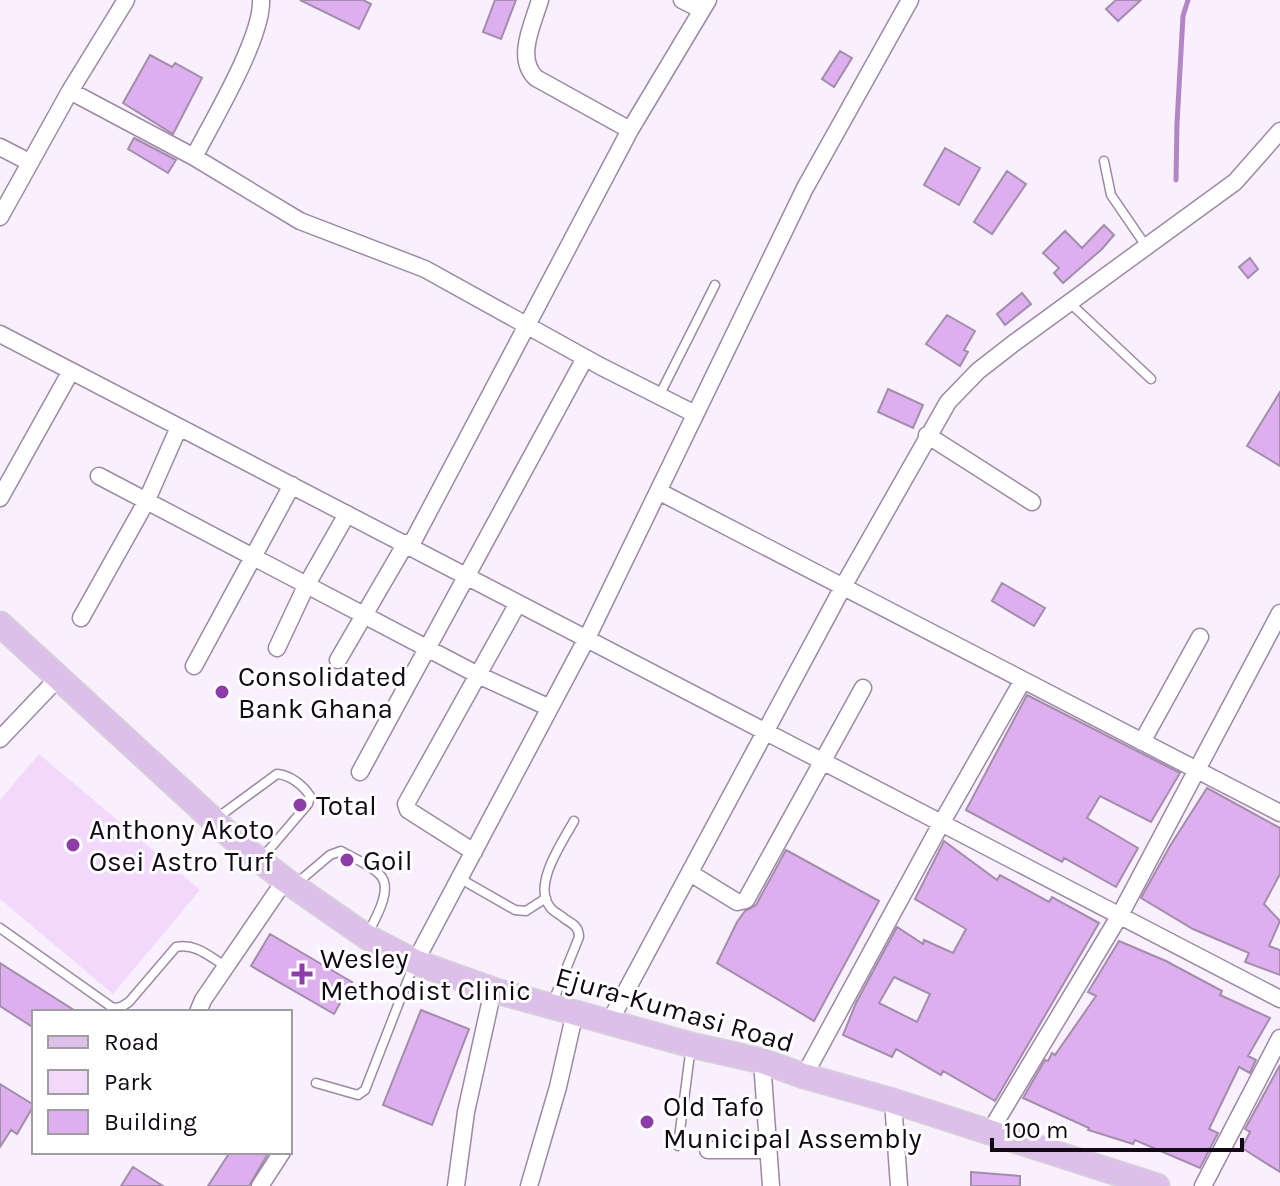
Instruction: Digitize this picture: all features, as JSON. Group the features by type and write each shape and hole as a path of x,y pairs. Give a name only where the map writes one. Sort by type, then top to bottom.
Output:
{"main road":[{"name":"Ejura-Kumasi Road","path":"1,629 59,677 260,861 367,937 415,962 493,990 691,1045 762,1061 1157,1186"}],"street":[{"path":"0,217 70,91 126,0"},
{"path":"194,157 244,56 256,27 261,0"},
{"path":"540,0 527,43 525,59 528,71 630,130"},
{"path":"338,660 409,544 630,130 705,5 682,0"},
{"path":"415,962 587,638 805,188 910,0"},
{"path":"70,91 194,157 300,221 425,269 585,358 695,414"},
{"path":"610,1021 844,585 948,402 978,371 1235,182 1280,131"},
{"path":"0,147 29,162"},
{"path":"0,334 1280,999"},
{"path":"360,772 585,358"},
{"path":"0,498 71,371"},
{"path":"81,618 146,502 179,427"},
{"path":"927,435 1032,502"},
{"path":"99,476 365,617 550,708"},
{"path":"194,666 292,485"},
{"path":"658,491 1280,813"},
{"path":"277,648 306,586 347,514"},
{"path":"474,852 408,810 406,804 518,603"},
{"path":"989,1133 1120,915 1280,613"},
{"path":"1142,742 1200,637"},
{"path":"0,739 59,677"},
{"path":"804,1076 1023,680"},
{"path":"690,873 737,902 746,900 863,688"},
{"path":"199,1010 225,966 289,883"},
{"path":"456,1186 466,1112 493,990"},
{"path":"529,1186 558,1087 563,1009"},
{"path":"1203,1186 1280,1038"},
{"path":"762,1061 771,1186"},
{"path":"893,1101 899,1186"},
{"path":"708,1150 768,1150"},
{"path":"260,1186 281,1154"}],"lane":[{"path":"1104,161 1111,195 1146,247"},
{"path":"659,396 715,285"},
{"path":"1070,303 1151,379"},
{"path":"214,821 277,774 285,774 306,789 310,796 308,804 260,861"},
{"path":"563,1009 579,931 550,908 546,898 547,871 574,821"},
{"path":"289,883 341,851 380,875 385,884 384,897 367,937"},
{"path":"459,878 515,910 526,911 546,898"},
{"path":"0,928 113,1008 129,1002 176,947 186,945 198,949 225,966"},
{"path":"316,1083 358,1095 365,1090 415,962"},
{"path":"678,1146 691,1045"}],"green space":[{"name":"Anthony Akoto Osei Astro Turf","path":"39,754 200,890 113,994 0,899 0,800"}],"building":[{"path":"300,0 363,0 371,4 359,29"},
{"path":"495,0 516,0 501,39 483,32"},
{"path":"1116,0 1141,0 1118,21 1106,9"},
{"path":"840,51 852,58 834,87 822,79"},
{"path":"150,55 172,67 175,63 202,78 173,134 123,103"},
{"path":"134,138 176,160 168,173 128,149"},
{"path":"945,148 980,168 959,205 924,185"},
{"path":"1007,171 1026,184 992,234 974,222"},
{"path":"1104,225 1114,235 1063,283 1054,273 1059,268 1043,253 1065,231 1082,248"},
{"path":"1250,258 1258,269 1248,278 1239,267"},
{"path":"1022,293 1031,304 1005,325 997,314"},
{"path":"947,315 975,331 964,350 968,352 960,366 926,344"},
{"path":"888,389 923,405 913,428 878,412"},
{"path":"1280,392 1280,466 1247,446"},
{"path":"1002,583 1045,608 1034,626 992,601"},
{"path":"1027,695 1180,773 1151,822 1100,796 1087,818 1138,848 1116,887 1064,858 1062,862 966,810"},
{"path":"1207,788 1280,828 1280,874 1264,904 1280,921 1269,946 1280,950 1280,975 1245,962 1249,953 1193,929 1141,898"},
{"path":"944,841 997,880 1000,875 1049,902 1052,897 1099,923 995,1101 896,1049 892,1057 843,1035 856,1003 897,927 923,944 924,940 953,953 966,929 915,899","holes":["894,977 930,994 917,1022 879,1003"]},
{"path":"786,850 879,901 814,1021 717,963 737,922 745,911 756,905"},
{"name":"Wesley Methodist Clinic","path":"270,934 352,982 334,1014 251,966"},
{"path":"1119,941 1166,961 1222,991 1220,995 1270,1018 1248,1056 1256,1060 1250,1073 1239,1067 1209,1129 1218,1133 1200,1168 1135,1140 1133,1144 1088,1130 1023,1098 1045,1060 1048,1061 1052,1053 1055,1055 1096,996 1088,992"},
{"path":"0,963 74,1010 32,1010 32,1027 0,1006"},
{"path":"421,1010 469,1029 432,1125 383,1105"},
{"path":"1280,1065 1280,1172 1242,1148 1250,1132 1245,1129"},
{"path":"0,1084 32,1104 32,1108 17,1134 11,1130 0,1147"},
{"path":"229,1154 268,1154 249,1186 208,1186"},
{"path":"133,1167 163,1186 121,1186"},
{"path":"971,1172 1020,1176 1020,1186 971,1186"}],"waterway":[{"path":"1176,180 1183,16 1188,0"}],"place":[{"name":"Consolidated Bank Ghana","path":"222,692"},
{"name":"Total","path":"300,805"},
{"name":"Anthony Akoto Osei Astro Turf","path":"73,845"},
{"name":"Goil","path":"347,860"},
{"name":"Wesley Methodist Clinic","path":"302,974"},
{"name":"Old Tafo Municipal Assembly","path":"647,1122"}]}
